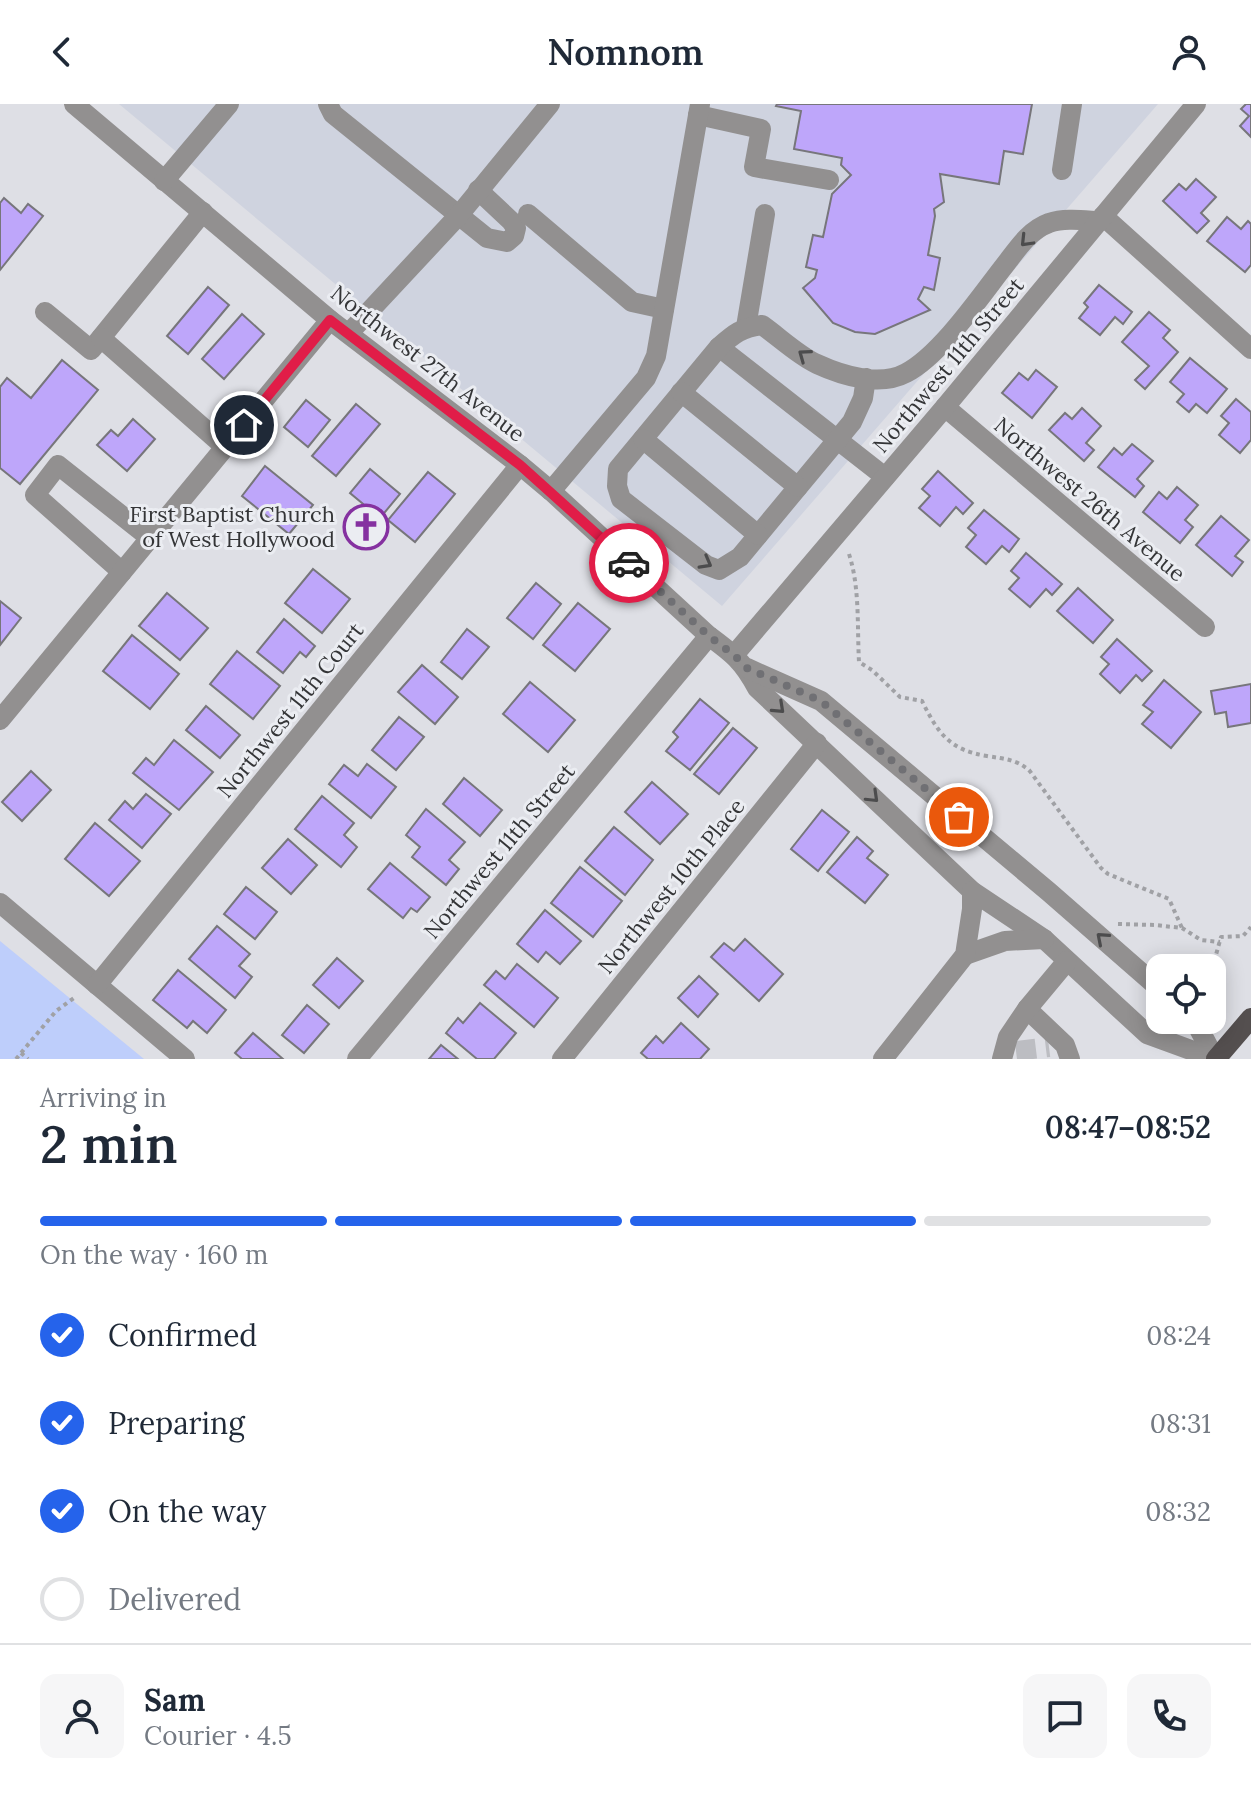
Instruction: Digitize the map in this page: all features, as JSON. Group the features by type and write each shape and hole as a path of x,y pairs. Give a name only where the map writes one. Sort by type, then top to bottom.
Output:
{"main road":[{"path":"1215,1059 1251,1018"}],"street":[{"name":"Northwest 27th Avenue","path":"74,104 330,320 520,465 740,662 821,701 1146,977"},
{"path":"164,181 229,104"},
{"path":"328,104 333,114 487,238 507,242 514,236 516,228 478,190"},
{"path":"349,333 459,215 550,104"},
{"path":"1062,170 1072,104"},
{"name":"Northwest 11th Street","path":"740,662 885,477 1196,104"},
{"path":"551,491 646,378 656,356 699,110 761,129 754,167 829,180"},
{"path":"45,312 91,350 203,212"},
{"path":"528,214 632,302 664,309"},
{"path":"746,327 765,214"},
{"path":"866,378 863,398 852,422 740,557 719,570 706,565 621,499 617,486 618,469 719,347 737,331 762,325 815,364 851,376 866,378 880,380 905,374 929,357 1029,235 1048,223 1100,218 1251,349"},
{"path":"0,720 330,320"},
{"path":"101,338 225,447"},
{"path":"719,347 885,477"},
{"path":"681,392 798,487"},
{"name":"Northwest 26th Avenue","path":"945,407 1205,627"},
{"path":"643,439 758,535"},
{"path":"122,572 35,495 58,465 150,538"},
{"name":"Northwest 11th Court","path":"97,985 520,465"},
{"name":"Northwest 11th Street","path":"357,1059 709,636"},
{"name":"Northwest 27th Avenue","path":"740,662 757,688 972,891 1044,939 1147,1034 1215,1059"},
{"name":"Northwest 10th Place","path":"562,1059 817,743"},
{"path":"883,1059 965,955 972,891"},
{"path":"0,903 185,1059"},
{"path":"965,955 1005,941 1044,939"},
{"path":"1007,1054 1008,1037 1067,961"},
{"path":"1027,1009 1061,1050"},
{"path":"1202,1034 1215,1059"}],"path":[{"path":"849,554 857,598 859,662 900,697 922,701 936,728 949,741 977,754 1017,760 1029,770 1101,868 1108,874 1169,899 1182,928"},
{"path":"1118,924 1182,928 1201,940 1220,942"},
{"path":"1216,954 1221,937 1243,936 1251,927"},
{"path":"16,1059 56,1011 74,998"},
{"path":"21,1053 28,1059"}],"shaded area":[{"path":"119,104 1158,104 722,606"},
{"path":"0,941 144,1059 0,1059"}],"building":[{"path":"777,104 1032,104 1023,154 1004,151 999,184 940,174 944,202 934,209 928,255 940,258 934,290 924,287 918,299 930,310 875,334 855,332 833,323 803,288 815,278 817,270 806,267 813,235 823,237 832,194 851,175 841,165 842,158 794,149 801,111"},
{"path":"1251,104 1251,137 1240,126 1249,116 1241,109"},
{"path":"1196,179 1216,197 1201,213 1209,221 1197,233 1163,201 1179,184 1186,190"},
{"path":"4,198 21,213 28,204 43,216 0,270 0,203"},
{"path":"1227,217 1241,229 1248,221 1251,224 1251,265 1245,272 1207,241"},
{"path":"1099,285 1132,312 1123,324 1115,317 1100,335 1079,318 1088,307 1084,303"},
{"path":"208,287 229,305 188,354 167,336"},
{"path":"1149,312 1170,330 1163,338 1178,352 1145,389 1135,380 1149,366 1122,342"},
{"path":"242,314 264,334 224,379 202,359"},
{"path":"1190,358 1227,389 1207,413 1196,404 1189,412 1177,402 1184,394 1170,382"},
{"path":"62,360 98,390 20,484 0,468 0,387 7,378 31,398"},
{"path":"1036,370 1057,387 1032,418 1002,393 1019,373 1028,380"},
{"path":"1236,399 1251,412 1251,440 1240,453 1219,435 1229,423 1221,416"},
{"path":"306,400 330,420 308,447 284,427"},
{"path":"356,404 380,424 336,476 312,456"},
{"path":"1082,408 1101,426 1086,443 1094,450 1084,461 1049,430 1065,413 1072,419"},
{"path":"133,419 155,439 127,471 97,445 111,430 118,436"},
{"path":"1132,444 1153,461 1137,479 1144,486 1135,497 1098,467 1114,448 1122,455"},
{"path":"265,466 313,505 289,534 242,496"},
{"path":"370,469 400,494 380,518 350,493"},
{"path":"938,471 973,503 963,514 956,507 940,526 919,508 930,496 922,489"},
{"path":"428,472 455,494 415,542 388,520"},
{"path":"1177,487 1198,505 1185,520 1193,527 1180,543 1143,512 1159,492 1167,499"},
{"path":"984,510 1019,539 1009,552 1002,546 986,564 966,547 976,535 968,528"},
{"path":"1221,516 1249,540 1235,556 1243,562 1232,576 1196,545"},
{"path":"1026,553 1062,584 1052,595 1046,589 1030,607 1009,589 1019,578 1011,571"},
{"path":"313,569 350,599 322,633 285,603"},
{"path":"536,583 561,604 533,639 507,618"},
{"path":"1078,588 1113,620 1093,643 1057,611"},
{"path":"167,593 208,628 180,660 139,626"},
{"path":"0,601 21,618 0,645"},
{"path":"578,603 610,629 575,671 543,645"},
{"path":"284,619 315,646 306,657 300,652 283,673 257,652"},
{"path":"467,629 489,647 462,679 441,662"},
{"path":"132,635 179,674 150,709 103,671"},
{"path":"1117,639 1152,671 1142,681 1136,675 1120,693 1100,674 1109,664 1101,657"},
{"path":"237,651 280,686 253,719 210,684"},
{"path":"422,665 458,697 435,724 398,692"},
{"path":"1164,680 1201,712 1171,748 1142,724 1153,712 1143,705"},
{"path":"530,682 575,720 548,752 503,714"},
{"path":"1251,684 1251,723 1228,727 1226,712 1215,714 1211,691"},
{"path":"700,699 729,723 690,770 666,751 678,737 673,732"},
{"path":"206,706 240,735 220,758 186,730"},
{"path":"399,717 424,737 396,770 372,750"},
{"path":"733,728 757,748 719,794 694,774"},
{"path":"174,740 213,772 179,810 133,773 146,758 154,765"},
{"path":"367,764 396,787 371,818 329,784 344,765 358,776"},
{"path":"31,771 51,790 22,821 2,802"},
{"path":"464,778 502,810 480,836 443,804"},
{"path":"652,782 688,814 660,844 625,812"},
{"path":"146,794 171,814 142,848 109,820 125,801 133,809"},
{"path":"322,796 354,823 344,835 357,847 341,867 295,829"},
{"path":"426,809 465,842 449,860 459,869 446,885 412,857 420,847 406,835"},
{"path":"822,810 849,832 818,871 791,849"},
{"path":"95,823 140,861 109,896 65,859"},
{"path":"614,827 653,860 625,895 585,861"},
{"path":"857,837 873,851 867,858 888,875 865,903 827,872"},
{"path":"288,839 317,865 291,894 262,868"},
{"path":"390,863 430,897 417,912 411,908 403,918 368,889"},
{"path":"580,867 622,901 593,937 551,903"},
{"path":"246,887 277,912 255,939 224,914"},
{"path":"545,910 581,941 560,964 546,952 538,962 517,944"},
{"path":"217,926 250,954 239,966 252,977 235,998 189,959"},
{"path":"745,939 783,974 759,1001 711,957 724,943 734,951"},
{"path":"337,958 363,981 339,1008 313,985"},
{"path":"517,964 558,998 534,1027 484,985 496,971 505,979"},
{"path":"178,970 226,1010 207,1033 193,1021 187,1028 153,1000"},
{"path":"699,976 718,994 698,1017 678,998"},
{"path":"480,1003 516,1033 494,1059 477,1059 446,1033 458,1018 463,1023"},
{"path":"307,1005 329,1024 304,1053 282,1035"},
{"path":"681,1023 709,1049 700,1059 648,1059 641,1053 656,1036 663,1043"},
{"path":"253,1033 283,1059 242,1059 235,1053"},
{"path":"441,1045 458,1059 429,1059"}],"tunnel":[{"path":"1016,1051 1049,1047"}],"way so far":[{"path":"629,563 747,668 821,701 959,817"}],"place":[{"name":"First Baptist Church of West Hollywood","path":"366,527"}],"route":[{"path":"244,425 330,320 520,465 629,563"}]}
